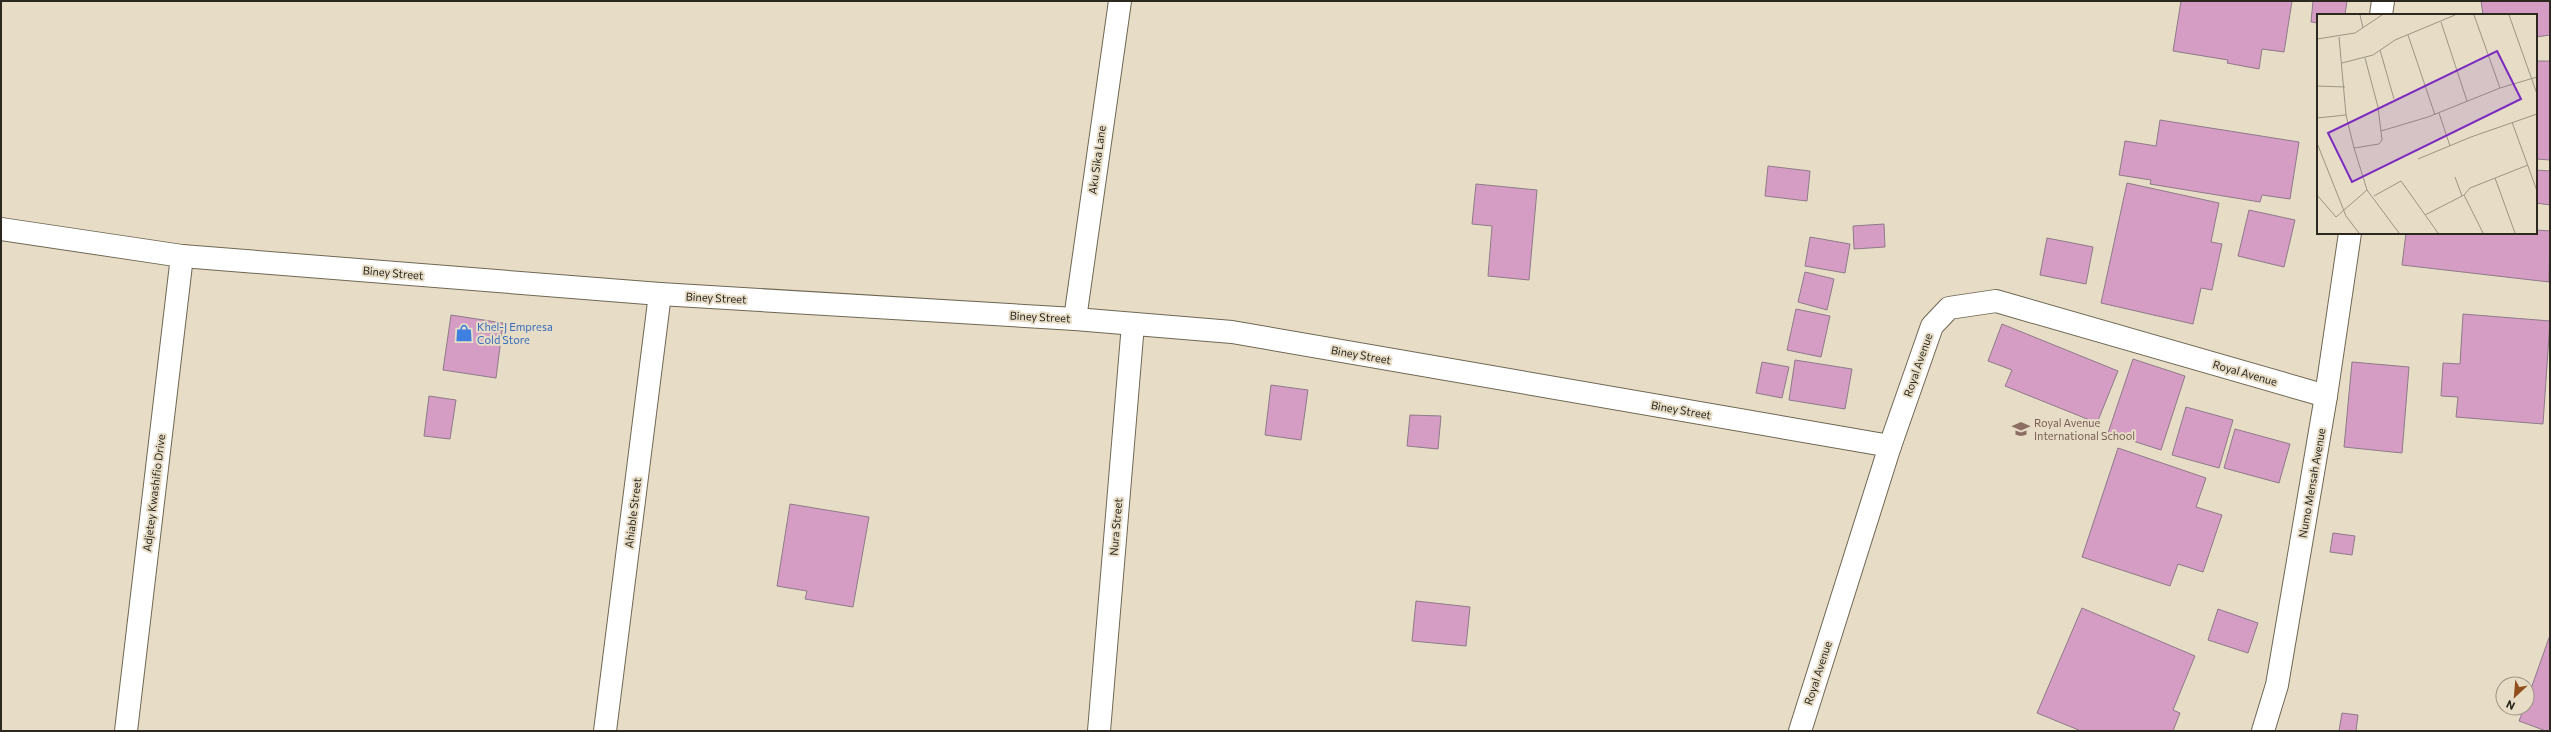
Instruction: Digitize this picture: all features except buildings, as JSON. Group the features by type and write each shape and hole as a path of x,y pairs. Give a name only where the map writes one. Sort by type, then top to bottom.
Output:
{"street":[{"name":"Aku Sika Lane","path":"1075,319 1120,1"},
{"path":"2381,14 2383,1"},
{"name":"Biney Street","path":"1,229 182,256 660,294 1075,319 1232,332 1890,446"},
{"name":"Numo Mensah Avenue","path":"2263,731 2277,685 2326,396 2350,234"},
{"name":"Adjetey Kwashifio Drive","path":"126,731 182,256"},
{"name":"Ahiable Street","path":"605,731 660,294"},
{"name":"Royal Avenue","path":"1800,731 1890,446 1932,326 1949,308 1996,302 2326,396"},
{"name":"Nura Street","path":"1099,731 1134,324"}],"place":[{"name":"Khel-J Empresa Cold Store","path":"464,333"},
{"name":"Royal Avenue International School","path":"2021,429"}]}
